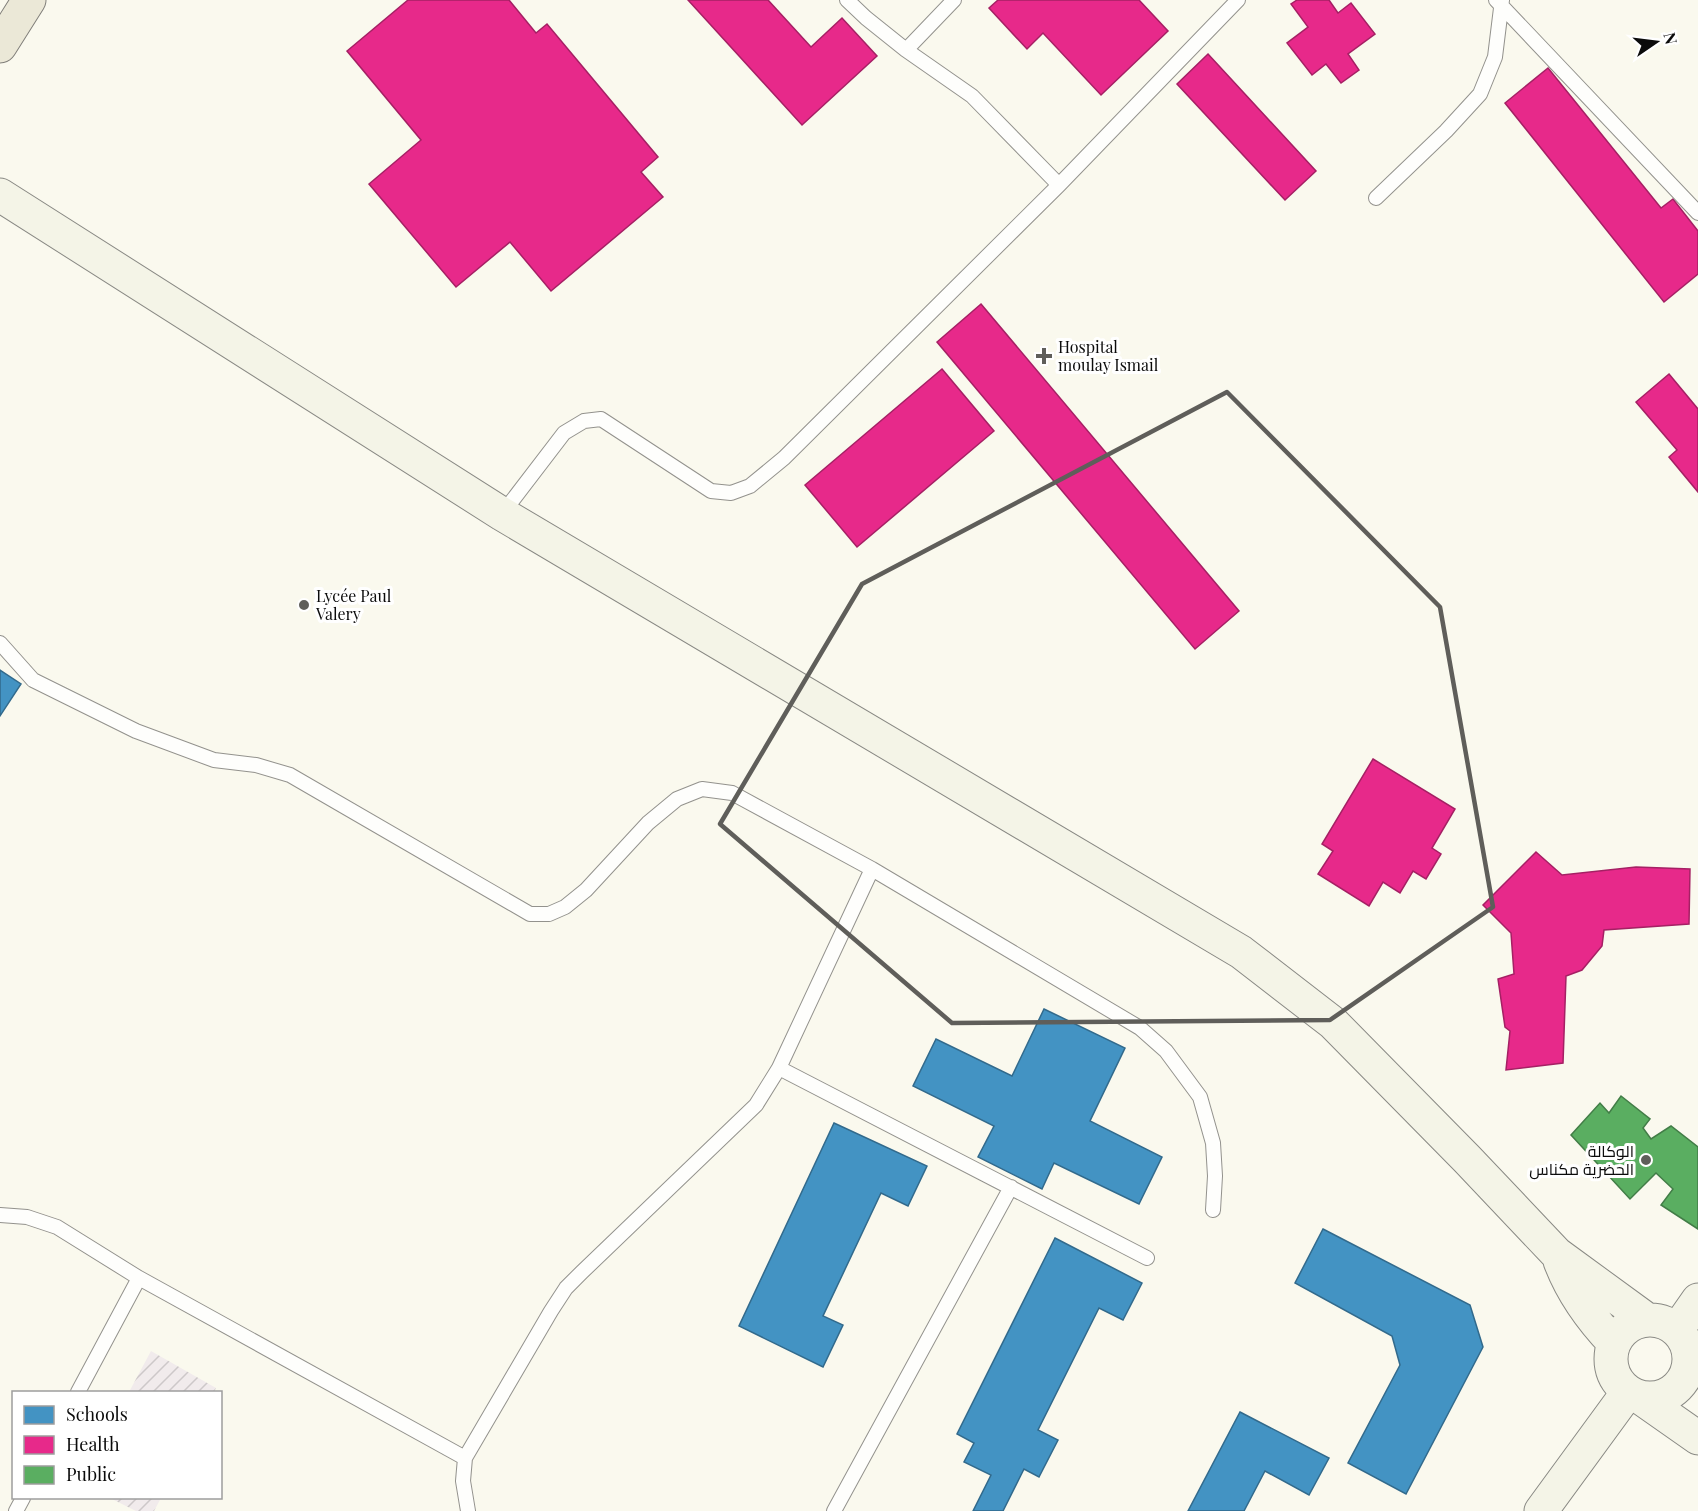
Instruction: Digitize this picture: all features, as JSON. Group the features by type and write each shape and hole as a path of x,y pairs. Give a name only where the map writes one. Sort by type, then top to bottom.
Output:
{"main road":[{"path":"0,46 29,0"},
{"path":"0,195 502,514 1241,952 1333,1023 1557,1254 1646,1319"},
{"path":"1557,1254 1580,1302 1595,1323 1614,1343"},
{"path":"1677,1330 1698,1300"},
{"path":"1635,1395 1655,1398 1668,1395 1687,1375 1694,1374 1688,1347 1682,1335 1672,1325 1659,1320 1646,1319 1632,1323 1621,1331 1610,1356 1612,1370 1618,1382 1635,1395 1698,1438"},
{"path":"1541,1511 1635,1395"}],"lane":[{"path":"847,0 906,50 972,96 1059,185"},
{"path":"906,50 954,0"},
{"path":"502,514 564,433 584,421 601,419 711,491 731,493 750,486 784,458 1059,185 1238,0"},
{"path":"1376,198 1446,131 1480,94 1495,57 1500,2"},
{"path":"1500,2 1698,213"},
{"path":"0,643 33,680 136,731 214,760 256,765 290,775 530,914 549,914 565,907 586,890 648,823 677,799 702,789 732,793 872,869 1140,1028 1166,1051 1200,1097 1213,1143 1215,1176 1213,1210"},
{"path":"468,1511 463,1481 465,1458 566,1288 756,1106 779,1068 872,869"},
{"path":"779,1068 1147,1258"},
{"path":"834,1511 1011,1187"},
{"path":"0,1215 27,1217 57,1227 139,1278 465,1458"},
{"path":"79,1391 139,1278"}],"highlighted area":[{"path":"1227,392 1440,607 1493,907 1330,1020 952,1023 720,824 862,584"}],"shaded area":[{"path":"151,1351 216,1388 214,1391 130,1391"},
{"path":"112,1499 160,1499 154,1511 136,1511"}],"building: Schools":[{"path":"0,670 21,684 0,716"},
{"path":"1044,1009 1125,1048 1090,1121 1162,1157 1139,1204 1054,1163 1042,1189 978,1157 994,1126 913,1086 936,1039 1012,1076"},
{"path":"834,1123 927,1166 908,1206 881,1193 823,1316 843,1325 823,1367 739,1326"},
{"path":"1323,1229 1470,1305 1483,1347 1406,1494 1348,1463 1400,1365 1392,1336 1295,1283"},
{"path":"1055,1238 1142,1283 1123,1320 1099,1308 1038,1430 1058,1440 1039,1477 1024,1469 1003,1511 973,1511 991,1475 964,1462 974,1443 957,1434"},
{"path":"1240,1412 1329,1458 1309,1495 1265,1471 1244,1511 1188,1511"}],"building: Health":[{"path":"408,0 509,0 536,33 547,24 658,157 641,172 663,197 551,291 510,242 456,287 369,184 421,140 347,51"},
{"path":"688,0 768,0 811,47 842,18 877,56 802,125"},
{"path":"998,0 1139,0 1168,31 1101,95 1043,33 1027,49 989,8"},
{"path":"1297,0 1329,0 1338,13 1351,3 1375,34 1348,54 1359,70 1341,83 1326,64 1312,75 1287,43 1308,27 1291,4"},
{"path":"1208,54 1316,171 1285,200 1177,84"},
{"path":"1548,68 1661,208 1673,199 1698,231 1698,274 1664,302 1505,103"},
{"path":"981,304 1239,611 1195,649 937,342"},
{"path":"942,369 994,431 857,547 805,485"},
{"path":"1669,374 1698,409 1698,492 1669,457 1677,450 1636,402"},
{"path":"1373,759 1455,809 1432,848 1441,854 1426,879 1413,871 1400,893 1383,882 1369,906 1318,874 1333,851 1322,844"},
{"path":"1536,852 1562,875 1636,867 1690,869 1689,924 1604,930 1602,946 1582,970 1566,976 1563,1063 1506,1070 1510,1031 1505,1027 1498,979 1514,974 1511,933 1483,905"}],"building: Public":[{"name":"الوكالة الحضرية مكناس","path":"1621,1096 1650,1119 1643,1128 1651,1139 1671,1126 1698,1147 1698,1229 1661,1205 1673,1189 1656,1173 1630,1199 1571,1135 1600,1103 1609,1113"}],"place":[{"name":"Hospital moulay Ismail","path":"1044,356"},
{"name":"Lycée Paul Valery","path":"304,605"},
{"name":"الوكالة الحضرية مكناس","path":"1646,1160"}]}
